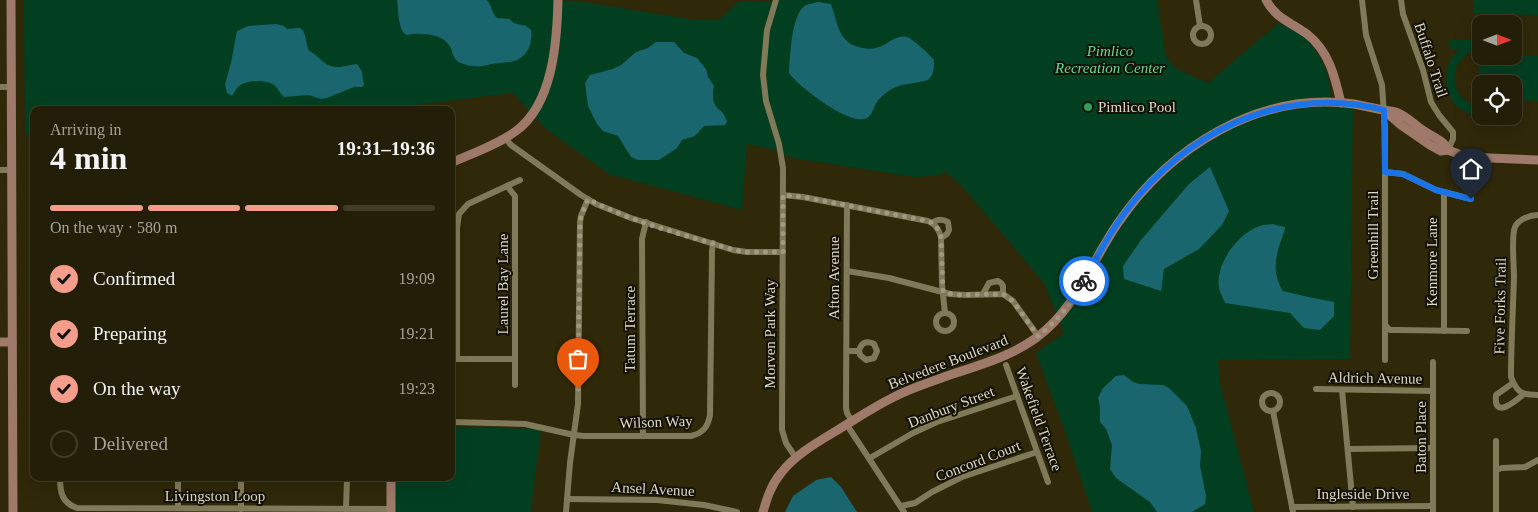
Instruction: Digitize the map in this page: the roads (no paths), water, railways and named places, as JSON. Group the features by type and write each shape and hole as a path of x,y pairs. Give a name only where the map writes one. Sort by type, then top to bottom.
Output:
{"street":[{"path":"11,0 13,512"},
{"path":"455,161 505,138 524,124 536,109 544,94 552,63 557,31 558,0"},
{"name":"Morven Park Way","path":"776,0 766,30 763,75 766,102 782,156 782,430 786,443 796,458"},
{"path":"1196,0 1200,26"},
{"path":"1266,0 1278,16 1308,35 1325,54 1333,72 1341,103"},
{"name":"Greenhill Trail","path":"1362,0 1366,35 1382,85 1384,110 1385,360"},
{"name":"Buffalo Trail","path":"1401,0 1403,14 1423,70 1431,102 1453,132 1453,139 1448,150"},
{"path":"0,87 11,87"},
{"name":"Belvedere Boulevard","path":"763,512 770,489 781,473 796,458 849,423 897,395 1003,357 1038,336 1058,318 1078,292 1118,222 1138,196 1175,159 1198,142 1222,128 1252,116 1291,106 1341,103 1397,112 1441,142 1448,150 1466,157 1538,160"},
{"path":"505,138 555,178 588,199 614,212 741,251 783,252"},
{"path":"0,170 11,170"},
{"path":"1385,172 1403,174 1444,193 1471,199"},
{"path":"455,324 459,214 468,204 520,180"},
{"name":"Laurel Bay Lane","path":"507,186 515,196 515,385"},
{"name":"Kenmore Lane","path":"1444,193 1444,331"},
{"path":"783,195 847,205 932,223 944,220 948,222 950,230 941,238"},
{"path":"566,512 578,389 580,222 588,199"},
{"name":"Afton Avenue","path":"847,205 846,408 849,423"},
{"name":"Five Forks Trail","path":"1513,383 1511,378 1514,233 1520,221 1532,215 1538,215"},
{"name":"Tatum Terrace","path":"642,436 642,239 646,222"},
{"path":"932,223 940,232 941,238 945,313"},
{"name":"Wilson Way","path":"455,422 525,424 574,435 691,436 699,434 709,423 710,415 713,243"},
{"path":"847,271 889,278 958,295 1003,294 1013,301 1038,336"},
{"path":"983,294 989,282 993,281 1001,283 1003,294"},
{"path":"1385,325 1390,330 1468,331"},
{"path":"0,342 12,342"},
{"path":"846,351 859,351"},
{"path":"455,359 515,359"},
{"name":"Baton Place","path":"1433,362 1433,509"},
{"name":"Wakefield Terrace","path":"1006,365 1048,482"},
{"path":"1524,394 1508,407 1503,408 1496,399 1496,395 1513,383 1521,393 1538,395"},
{"name":"Aldrich Avenue","path":"1316,389 1433,391"},
{"path":"1342,390 1353,507"},
{"name":"Danbury Street","path":"870,458 937,422 1017,396"},
{"path":"1273,411 1293,509"},
{"path":"849,423 903,509"},
{"path":"1496,440 1496,512"},
{"path":"1348,449 1433,448"},
{"name":"Concord Court","path":"903,509 962,477 1037,452"},
{"path":"1496,470 1525,467 1538,460"},
{"name":"Livingston Loop","path":"60,481 61,495 67,503 77,508 391,510"},
{"path":"178,481 178,508"},
{"path":"241,481 241,508"},
{"path":"346,509 347,481"},
{"path":"391,481 391,510"},
{"name":"Ansel Avenue","path":"567,499 657,500 738,512"},
{"name":"Ingleside Drive","path":"1293,509 1353,507 1433,509"}],"water":[{"path":"397,0 487,0 497,18 509,19 531,30 530,44 526,53 514,61 481,66 464,64 455,59 448,43 443,39 425,34 406,35 401,28"},
{"path":"818,2 831,4 840,32 848,42 855,46 872,49 898,37 910,38 934,60 934,69 931,76 928,80 892,89 879,99 867,118 849,117 825,104 789,73 792,36 797,17 806,5"},
{"path":"276,24 287,29 299,28 302,30 310,52 331,66 358,65 362,72 364,85 321,99 308,95 284,97 274,85 261,81 251,81 242,84 232,96 227,93 225,84 237,31 248,26"},
{"path":"656,42 674,42 684,53 697,58 706,69 708,77 714,86 713,100 727,122 725,125 704,126 695,136 682,140 677,148 659,160 638,160 631,157 618,136 603,131 597,124 588,106 585,83 590,75 621,65 636,52 648,48"},
{"path":"1210,167 1229,211 1222,225 1199,249 1164,269 1161,291 1124,279 1123,266 1141,240 1189,184"},
{"path":"1272,224 1285,227 1276,265 1277,278 1283,291 1334,302 1334,316 1320,330 1304,328 1290,313 1225,303 1219,290 1219,279 1224,260 1236,242 1262,225"},
{"path":"1124,375 1133,382 1140,384 1163,385 1169,388 1187,406 1196,428 1201,451 1200,466 1206,496 1205,504 1192,512 1157,512 1150,502 1116,478 1110,469 1112,445 1106,429 1100,422 1098,398 1103,388 1116,376"},
{"path":"831,477 841,487 857,512 785,512 793,496 816,480"}],"place":[{"name":"Pimlico Pool","path":"1088,107"}],"park label":[{"name":"Pimlico Recreation Center","path":"1110,60"}]}
